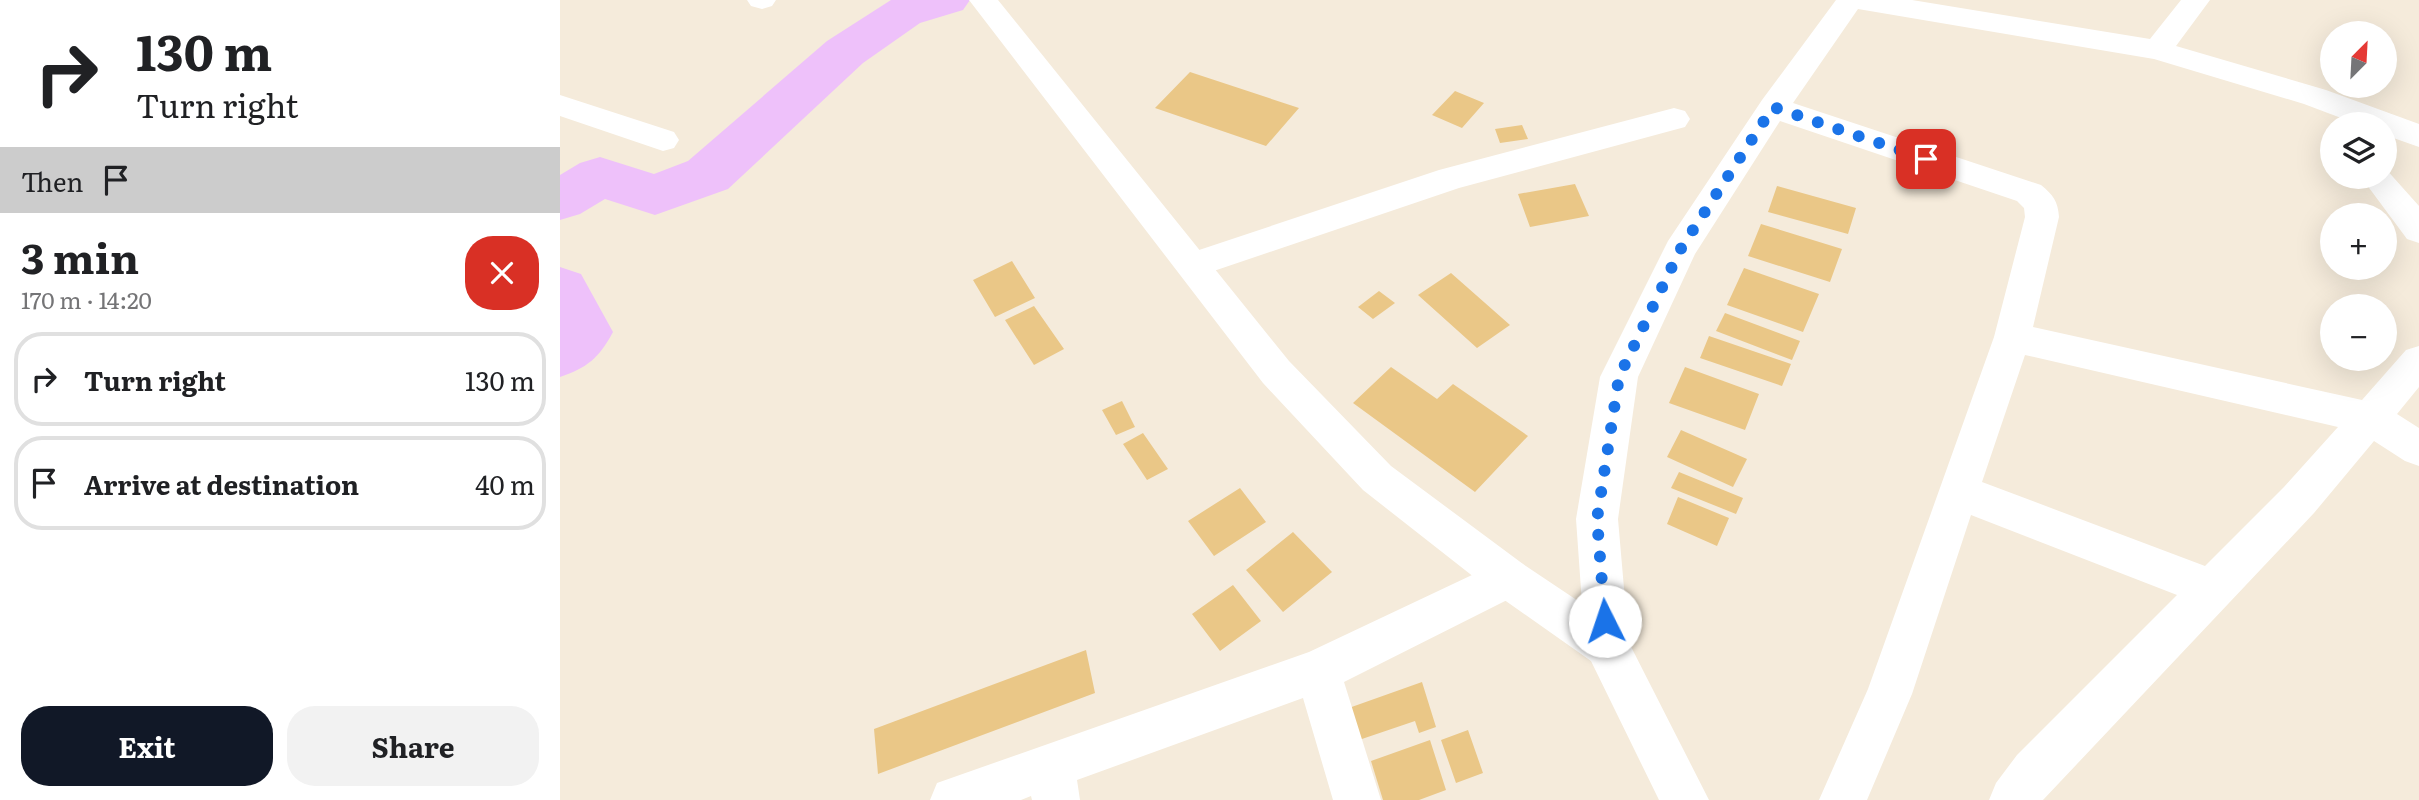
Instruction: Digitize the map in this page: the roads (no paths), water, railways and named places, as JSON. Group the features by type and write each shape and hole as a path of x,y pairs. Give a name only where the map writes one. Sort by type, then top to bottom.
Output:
{"street":[{"path":"1685,800 1607,646 1597,519 1619,377 1680,250 1773,107 1850,0"},
{"path":"1859,0 2157,50 2315,97 2419,136"},
{"path":"2157,50 2196,0"},
{"path":"986,3 1276,372 1377,478 1508,578 1607,646"},
{"path":"2315,97 2327,112"},
{"path":"1773,107 2029,193 2041,203 2042,217 2012,337 1889,694 1843,800"},
{"path":"566,115 663,140"},
{"path":"1193,265 1451,178 1674,119"},
{"path":"2387,189 2419,230"},
{"path":"2012,337 2371,418 2419,449"},
{"path":"2013,800 2034,772 2299,500 2419,361"},
{"path":"1957,491 2213,589"},
{"path":"954,800 1054,784 1318,671 1508,578"},
{"path":"1318,671 1357,800"}],"waterway":[{"path":"560,200 600,177 655,195 708,175 845,52 903,12 946,0"},
{"path":"560,290 582,332 560,352"}]}
